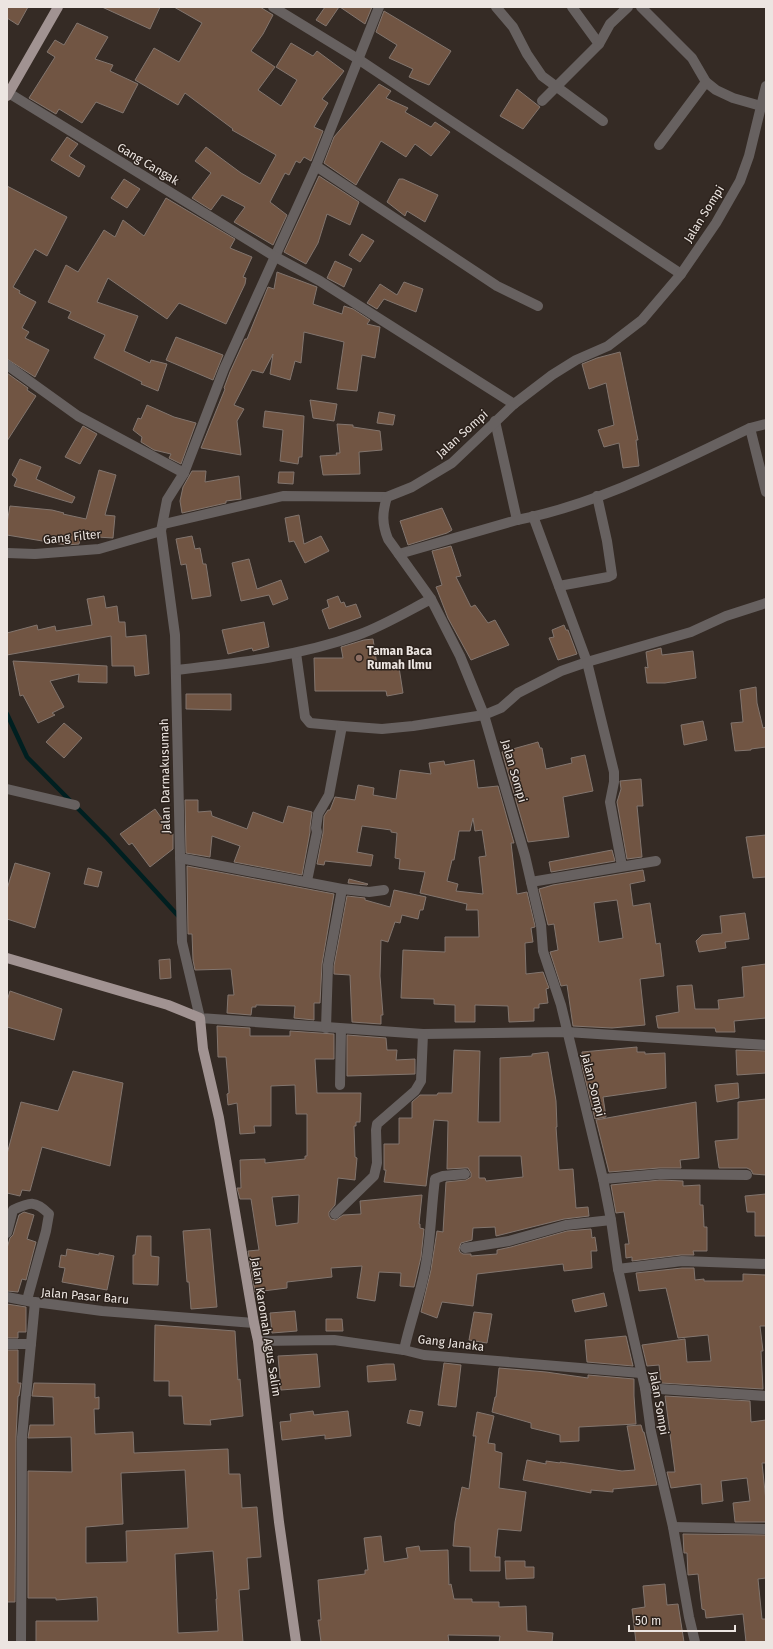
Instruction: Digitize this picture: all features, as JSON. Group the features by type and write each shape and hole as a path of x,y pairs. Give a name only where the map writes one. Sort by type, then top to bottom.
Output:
{"main road":[{"path":"8,94 58,7"},
{"path":"7,958 168,1005 200,1018"},
{"name":"Jalan Karomah Agus Salim","path":"200,1018 203,1049 219,1118 258,1340 278,1522 296,1642"}],"street":[{"path":"273,7 358,59 681,274"},
{"name":"Jalan Darmakusumah","path":"200,1018 182,942 175,635 162,528 167,500 184,473 224,369 316,166 379,7"},
{"path":"496,7 513,27 527,54 542,76 603,121"},
{"path":"572,7 599,44"},
{"path":"542,101 599,44 610,24 628,7"},
{"path":"641,7 692,58 706,82 716,90 733,98 761,106"},
{"path":"659,145 706,82"},
{"name":"Jalan Sompi","path":"695,1642 673,1527 651,1432 645,1388 618,1269 603,1179 561,1005 543,951 541,925 525,856 484,715 460,656 431,599 388,539 384,528 383,511 387,497 412,487 452,463 514,404 552,374 576,360 608,346 642,320 681,274 716,223 740,180 749,156 766,86"},
{"name":"Gang Cangak","path":"8,94 274,256 320,281 514,404"},
{"path":"316,166 497,286 538,306"},
{"path":"7,365 78,416 184,473"},
{"path":"495,421 517,520"},
{"path":"399,554 533,516 597,496 648,476 750,428 766,424"},
{"path":"750,428 766,492"},
{"name":"Gang Filter","path":"7,553 35,554 99,549 162,528 283,496 387,497"},
{"path":"559,586 612,575 607,541 597,496"},
{"path":"533,516 587,662 614,772 614,782 610,802 622,866"},
{"path":"176,670 232,664 296,653 359,635 431,599"},
{"path":"296,653 306,721 310,723 382,729 413,726 484,715 501,708 518,693 561,671 691,632 726,616 766,603"},
{"path":"307,881 317,832 316,828 318,814 329,795 342,726"},
{"path":"7,789 75,805"},
{"path":"180,858 307,881 342,889 369,892 384,890"},
{"path":"531,882 656,861"},
{"path":"326,1028 328,965 342,889"},
{"path":"200,1018 423,1034 567,1032 766,1045"},
{"path":"340,1085 341,1029"},
{"path":"335,1214 374,1176 377,1163 377,1124 415,1091 421,1081 423,1034"},
{"path":"404,1350 409,1325 415,1311 425,1269 435,1179 443,1176 465,1174"},
{"path":"603,1179 660,1174 747,1175"},
{"path":"7,1233 13,1210 26,1204 33,1203 49,1214 31,1301 7,1297"},
{"path":"465,1248 509,1241 566,1225 611,1220"},
{"path":"618,1269 682,1261 766,1264"},
{"name":"Jalan Pasar Baru","path":"21,1642 22,1437 31,1344 31,1301 102,1311 254,1323"},
{"name":"Gang Janaka","path":"258,1340 334,1340 404,1350 424,1355 641,1373"},
{"path":"7,1344 31,1344"},
{"path":"645,1388 766,1396"},
{"path":"673,1527 766,1529"}],"building":[{"path":"7,7 28,7 18,25 7,18"},
{"path":"102,7 160,7 150,29"},
{"path":"174,7 260,7 273,15 263,34 251,51 275,67 258,90 281,106 297,80 276,67 291,43 313,56 317,51 344,71 322,99 328,103 314,127 323,131 311,161 304,157 300,163 296,161 289,175 285,173 270,202 287,215 273,245 234,222 245,207 222,195 211,210 192,198 211,173 195,161 206,147 241,173 260,184 276,155 232,130 233,129 185,93 178,105 135,80 154,48 179,62 202,23"},
{"path":"325,7 339,7 326,26 316,20"},
{"path":"340,7 372,7 365,24"},
{"path":"384,11 451,51 429,85 409,77 413,69 389,58 397,45 376,32"},
{"path":"77,23 108,37 95,59 113,65 110,71 138,84 123,113 96,102 82,123 59,109 56,114 29,98 55,57 47,52 55,40 64,45"},
{"path":"379,84 391,91 386,98 408,108 405,112 431,127 435,122 450,132 431,156 415,144 406,157 381,141 356,185 324,163 334,137"},
{"path":"517,89 540,107 523,129 500,116"},
{"path":"67,137 78,144 69,156 85,166 79,177 51,160"},
{"path":"319,176 359,202 350,225 327,214 318,243 306,264 284,252"},
{"path":"124,179 140,189 127,208 111,198"},
{"path":"399,179 403,179 438,195 425,222 407,211 405,216 387,202"},
{"path":"7,186 67,217 47,256 35,249 13,287 20,291 19,293 36,302 22,328 29,332 25,338 49,350 35,377 7,359"},
{"path":"166,198 235,239 230,248 252,257 243,277 246,278 245,284 226,324 179,303 167,319 108,278 97,302 138,316 124,351 150,363 151,360 167,364 158,391 141,384 142,382 94,358 105,335 68,318 71,312 48,302 66,265 78,272 104,230 115,237 123,220 144,236"},
{"path":"362,234 374,241 360,262 349,255"},
{"path":"335,261 352,269 344,287 327,278"},
{"path":"277,272 317,287 313,304 342,314 344,306 353,309 370,320 367,324 380,327 375,358 362,355 357,391 337,389 344,342 304,332 301,363 295,361 290,380 270,374 273,354 263,373 252,370 234,405 244,409 237,421 241,455 201,448 225,389 224,388 230,372 245,339 247,339 268,287 274,289"},
{"path":"404,282 423,289 416,312 384,299 377,309 367,303 380,284 397,295"},
{"path":"176,337 223,355 213,380 166,360"},
{"path":"620,352 638,440 636,440 639,466 623,468 619,443 604,447 598,430 614,425 606,383 589,389 582,364 597,358"},
{"path":"7,373 28,388 27,390 36,396 7,441"},
{"path":"310,400 337,404 334,421 313,418"},
{"path":"147,405 174,417 196,423 181,464 169,458 171,454 154,450 141,442 142,437 133,430 138,418 141,419"},
{"path":"265,411 304,416 302,457 299,457 298,464 280,461 283,430 263,427"},
{"path":"379,412 395,415 393,425 377,423"},
{"path":"337,424 353,425 353,427 380,431 382,450 359,452 360,474 323,475 320,456 337,455 336,453 340,453"},
{"path":"83,426 97,434 80,464 65,457"},
{"path":"20,459 41,467 36,479 75,497 72,503 14,486 17,479 12,475"},
{"path":"99,470 116,475 105,515 115,516 113,538 81,536 79,544 66,545 7,535 7,523 10,506 52,510 86,519"},
{"path":"192,471 206,471 205,482 239,476 241,499 226,501 226,503 182,513 180,501 183,487"},
{"path":"279,472 294,472 293,484 278,483"},
{"path":"442,508 452,530 447,533 408,545 400,521"},
{"path":"299,515 304,544 321,536 329,551 305,563 294,541 289,542 285,518"},
{"path":"192,536 195,549 200,548 203,564 206,564 211,596 192,599 186,564 181,565 176,539"},
{"path":"451,546 461,576 456,577 471,607 475,605 488,623 495,620 509,645 471,660 448,618 436,587 442,585 432,551"},
{"path":"249,559 257,589 281,580 288,599 273,605 269,595 241,601 232,563"},
{"path":"104,596 106,608 117,606 119,622 125,622 126,637 146,635 149,674 135,676 134,666 112,666 111,636 7,655 7,633 37,625 38,630 55,626 56,631 92,625 87,599"},
{"path":"338,596 341,603 344,602 346,607 356,604 361,617 329,629 322,610 329,607 327,600"},
{"path":"264,622 269,647 253,651 252,648 228,654 222,630"},
{"path":"564,625 566,630 568,630 577,654 558,660 549,638 554,637 552,630"},
{"path":"373,639 377,665 398,661 403,693 387,696 386,691 315,691 314,658 343,658 341,647 364,640"},
{"path":"661,648 662,655 693,651 696,678 665,683 647,683 645,667 648,668 646,652"},
{"path":"13,661 107,666 107,683 78,682 79,674 50,681 64,707 52,713 55,715 38,723 23,695 20,696"},
{"path":"756,687 757,703 763,728 766,727 766,747 735,751 731,723 743,722 740,690"},
{"path":"186,694 231,694 231,710 186,709"},
{"path":"703,721 707,740 684,745 681,725"},
{"path":"64,723 82,738 64,758 46,742"},
{"path":"538,742 540,748 542,748 546,769 572,763 571,758 585,755 593,791 563,797 569,837 528,842 502,752"},
{"path":"474,760 478,788 498,786 514,843 511,843 517,894 527,892 535,926 531,928 533,942 525,943 526,974 543,972 549,988 546,989 548,1003 539,1004 539,1008 534,1008 534,1021 509,1022 508,1006 475,1005 475,1022 455,1022 455,1005 434,1004 434,999 401,998 403,950 445,952 445,937 479,937 478,910 466,910 467,904 420,893 425,872 399,869 400,859 395,858 397,833 391,832 391,830 362,826 357,852 373,855 371,866 325,861 324,865 317,864 323,833 324,816 328,810 330,810 335,797 355,800 358,785 374,788 373,795 396,799 400,770 431,774 429,763 444,761 445,765","holes":["473,818 475,831 482,830 486,856 479,857 483,894 456,891 458,884 447,881 452,860 454,860 459,831 470,831"]},
{"path":"641,779 643,806 637,806 642,857 627,859 617,802 621,789 620,781"},
{"path":"185,800 198,800 198,812 211,811 212,816 247,829 253,812 283,823 288,806 312,812 302,875 234,862 240,846 212,836 210,857 186,853"},
{"path":"155,809 173,834 173,849 150,867 132,843 129,845 120,834"},
{"path":"766,835 766,877 753,878 746,837"},
{"path":"612,850 615,861 551,872 549,862"},
{"path":"15,863 50,873 35,928 7,919 7,889"},
{"path":"187,866 334,894 322,964 320,1003 314,1003 314,1020 294,1018 295,1006 256,1005 256,1007 252,1007 251,1015 227,1013 228,995 234,995 231,969 195,970 192,934 188,934"},
{"path":"88,868 102,872 98,887 84,884"},
{"path":"643,870 645,881 630,884 633,906 650,903 656,944 660,943 664,976 640,979 645,1025 612,1028 573,1026 567,985 561,986 550,952 558,950 554,924 548,925 539,889 553,885","holes":["617,900 623,938 599,942 594,903"]},
{"path":"349,879 368,884 348,883"},
{"path":"394,890 426,897 423,910 420,910 418,919 402,915 400,923 395,922 388,942 381,940 380,976 383,1015 381,1015 381,1024 352,1022 350,975 334,974 334,966 347,896 365,898 365,900 390,907"},
{"path":"745,913 749,939 725,942 726,948 699,952 696,941 702,935 722,933 720,916"},
{"path":"170,959 171,978 160,979 159,960"},
{"path":"766,964 766,1018 734,1021 735,1032 716,1032 715,1028 658,1028 656,1016 679,1012 677,986 692,985 695,1009 719,1009 718,1000 744,997 742,967"},
{"path":"10,991 62,1009 54,1040 7,1027 7,1001"},
{"path":"217,1026 250,1028 250,1036 290,1036 290,1031 334,1034 334,1059 315,1059 317,1093 361,1093 360,1122 356,1122 356,1126 354,1126 355,1157 357,1158 355,1180 338,1178 335,1205 329,1212 329,1216 331,1219 336,1220 343,1215 361,1214 360,1201 422,1195 419,1224 420,1228 424,1229 421,1257 414,1287 400,1286 401,1273 379,1272 375,1301 357,1298 362,1266 331,1268 332,1277 287,1282 287,1288 255,1292 248,1251 259,1250 251,1199 240,1199 237,1188 241,1188 240,1160 265,1159 265,1163 305,1159 305,1156 307,1156 307,1114 296,1114 295,1085 271,1086 271,1126 254,1126 255,1133 240,1134 237,1103 228,1105 227,1094 229,1093 226,1057 218,1057","holes":["299,1195 298,1223 276,1226 272,1197"]},
{"path":"347,1035 386,1038 387,1050 397,1050 396,1060 415,1059 415,1074 347,1076"},
{"path":"637,1047 637,1052 645,1052 645,1054 665,1053 666,1088 603,1097 606,1117 595,1119 582,1066 582,1052"},
{"path":"454,1050 480,1051 478,1122 500,1122 500,1058 532,1056 532,1054 548,1052 556,1101 559,1170 573,1169 576,1208 588,1207 589,1216 564,1219 496,1236 495,1227 473,1228 472,1240 461,1243 459,1249 460,1252 463,1254 471,1254 471,1256 497,1254 497,1250 567,1231 591,1229 592,1238 595,1237 597,1251 591,1251 592,1268 564,1271 563,1264 477,1274 473,1306 442,1302 437,1318 421,1312 431,1270 437,1231 443,1232 446,1182 466,1180 471,1177 471,1173 468,1168 447,1169 448,1121 434,1120 426,1186 384,1182 386,1170 384,1170 384,1144 399,1144 399,1118 412,1118 412,1102 420,1095 452,1093","holes":["479,1156 521,1156 523,1177 486,1181 485,1178 479,1178"]},
{"path":"736,1050 766,1051 766,1073 737,1075"},
{"path":"73,1071 123,1083 110,1166 42,1147 30,1191 22,1190 20,1196 7,1193 7,1154 21,1102 58,1111"},
{"path":"738,1083 739,1098 717,1102 715,1085"},
{"path":"766,1099 766,1175 753,1174 751,1170 747,1168 719,1168 715,1141 738,1139 738,1102"},
{"path":"696,1102 699,1158 680,1160 681,1168 659,1168 609,1172 596,1120"},
{"path":"660,1180 683,1181 683,1186 700,1185 700,1205 703,1205 704,1227 707,1227 707,1251 693,1251 694,1255 681,1255 632,1261 632,1257 626,1258 625,1244 629,1244 624,1212 616,1213 611,1185"},
{"path":"766,1194 766,1236 755,1236 755,1212 747,1212 745,1196"},
{"path":"24,1212 34,1215 27,1239 36,1242 26,1280 22,1279 18,1292 7,1291 7,1248 19,1215"},
{"path":"210,1229 217,1307 191,1309 189,1282 187,1282 183,1231"},
{"path":"137,1236 151,1236 151,1256 159,1257 158,1285 133,1284 133,1255 135,1255"},
{"path":"67,1249 99,1255 99,1253 114,1256 107,1290 62,1282 65,1268 59,1267 61,1255 66,1256"},
{"path":"694,1268 695,1280 704,1279 704,1281 743,1281 743,1274 766,1275 766,1326 760,1326 763,1351 761,1351 763,1389 661,1383 659,1365 647,1366 642,1345 685,1339 687,1362 711,1361 708,1335 678,1338 666,1288 639,1291 636,1273"},
{"path":"604,1293 607,1306 575,1312 572,1300"},
{"path":"7,1304 26,1307 26,1332 18,1332 18,1338 7,1338"},
{"path":"295,1311 297,1331 272,1333 270,1313"},
{"path":"474,1312 492,1314 487,1343 469,1340"},
{"path":"326,1319 342,1319 343,1331 326,1331"},
{"path":"155,1325 235,1331 238,1380 240,1379 243,1416 210,1420 211,1425 184,1424 182,1396 169,1396 169,1381 154,1381"},
{"path":"626,1336 633,1366 587,1362 585,1340"},
{"path":"7,1350 18,1350 18,1383 21,1383 18,1396 16,1437 15,1602 7,1602"},
{"path":"317,1354 320,1387 281,1390 278,1356"},
{"path":"444,1363 461,1365 456,1407 438,1405"},
{"path":"394,1364 396,1380 368,1382 367,1366"},
{"path":"499,1368 546,1372 588,1378 588,1375 634,1379 636,1424 579,1427 579,1441 560,1442 560,1435 531,1428 531,1423 492,1412 496,1397"},
{"path":"34,1383 95,1384 95,1398 99,1397 99,1409 94,1409 95,1434 133,1432 134,1453 228,1449 229,1474 240,1474 242,1508 257,1507 261,1557 247,1558 249,1589 239,1590 243,1642 36,1642 36,1621 98,1621 97,1597 56,1600 56,1598 28,1598 28,1471 72,1472 71,1437 28,1438 30,1425 54,1425 53,1397 32,1396","holes":["185,1470 188,1528 126,1531 127,1562 86,1563 86,1527 123,1524 121,1473","213,1551 218,1631 178,1633 175,1554"]},
{"path":"665,1396 750,1401 751,1422 766,1420 766,1463 762,1463 766,1501 766,1522 735,1522 733,1503 750,1501 747,1478 721,1481 723,1501 702,1504 701,1484 671,1488 667,1472 675,1472"},
{"path":"410,1410 423,1412 420,1426 407,1423"},
{"path":"313,1411 314,1415 348,1411 351,1436 325,1439 325,1435 282,1440 280,1422 291,1421 290,1414"},
{"path":"477,1412 494,1416 488,1443 495,1444 495,1451 502,1453 499,1488 526,1492 521,1531 498,1529 495,1557 500,1557 500,1571 470,1571 470,1547 453,1546 455,1522 462,1487 469,1489 476,1436 473,1436"},
{"path":"641,1425 657,1485 613,1489 613,1492 591,1490 591,1493 523,1480 527,1460 546,1464 546,1461 622,1471 635,1470 627,1426"},
{"path":"683,1534 766,1535 766,1578 758,1579 762,1619 766,1619 766,1642 746,1642 743,1614 706,1618 705,1610 702,1609 698,1574 688,1575 687,1553 684,1553"},
{"path":"381,1536 384,1562 408,1558 406,1548 419,1546 420,1551 448,1550 449,1585 451,1584 454,1599 472,1599 472,1602 499,1602 499,1607 526,1606 527,1631 553,1633 552,1642 499,1642 500,1636 448,1635 449,1642 321,1642 318,1620 321,1620 318,1580 365,1574 365,1570 368,1570 364,1538"},
{"path":"505,1561 525,1561 525,1567 534,1567 534,1578 506,1579"},
{"path":"665,1584 667,1605 678,1604 684,1642 636,1642 632,1609 645,1607 643,1586"}],"waterway":[{"path":"7,714 27,757 107,838 181,919"}],"place":[{"name":"Taman Baca Rumah Ilmu","path":"359,658"}]}
